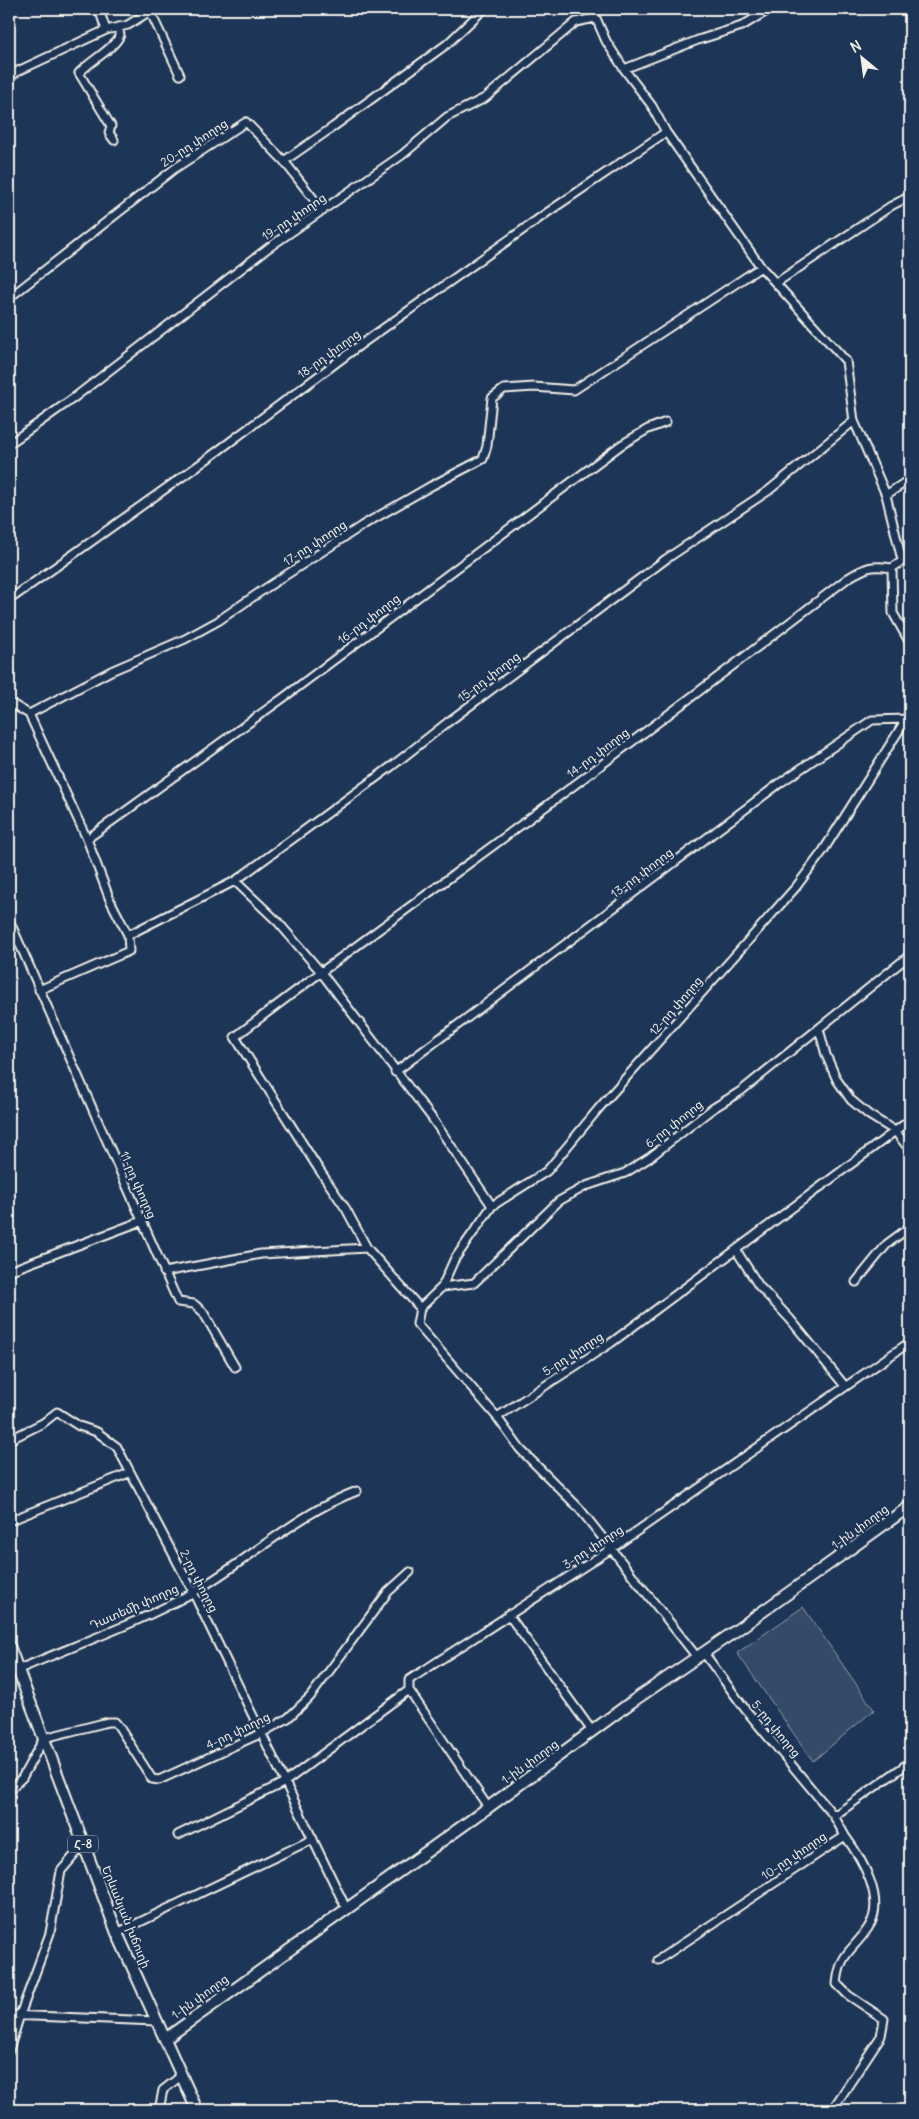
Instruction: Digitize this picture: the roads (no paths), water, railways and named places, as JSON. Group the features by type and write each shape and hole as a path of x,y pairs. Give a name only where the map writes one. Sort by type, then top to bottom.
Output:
{"main road":[{"name":"1-ին փողոց","path":"165,2039 592,1731 910,1506"},
{"name":"Երևանյան խճուղի","path":"9,1646 117,1933 197,2110"}],"street":[{"path":"99,9 106,30"},
{"path":"323,211 284,161 333,128 447,44 484,9"},
{"path":"592,9 606,41 624,69 652,106 666,132 761,267 846,361 854,421 886,495 902,560"},
{"path":"624,69 698,40 742,26 770,9"},
{"path":"9,78 18,71 106,30 128,25 152,10 180,75"},
{"name":"19-րդ փողոց","path":"9,444 74,397 268,248 402,155 447,118 485,98 576,22 595,18"},
{"path":"114,140 109,133 112,126 79,73 89,62 104,54 107,48 118,40 120,35 118,27"},
{"name":"20-րդ փողոց","path":"9,298 174,169 246,122 284,161"},
{"name":"18-րդ փողոց","path":"9,600 203,462 360,345 548,212 666,132"},
{"path":"776,283 891,206 910,196"},
{"name":"17-րդ փողոց","path":"29,714 111,671 185,639 218,621 363,525 483,459 487,446 492,398 504,388 534,387 574,390 761,267"},
{"name":"15-րդ փողոց","path":"128,935 235,880 392,766 666,559 768,491 854,421"},
{"name":"16-րդ փողոց","path":"87,839 283,698 621,445 648,428 666,422"},
{"path":"886,495 910,479"},
{"path":"910,556 892,568 893,614 910,644"},
{"name":"14-րդ փողոց","path":"367,1248 346,1209 235,1037 320,971 464,867 848,578 875,566 892,568"},
{"path":"9,706 12,704 29,714 87,839 110,900 128,935 129,951 39,990"},
{"path":"905,719 910,713"},
{"name":"13-րդ փողոց","path":"395,1072 787,778 872,720 905,719"},
{"name":"12-րդ փողոց","path":"442,1287 454,1260 492,1206 547,1170 599,1108 796,887 823,852 905,719"},
{"path":"235,880 278,922 320,971 395,1072 432,1118 492,1206"},
{"name":"11-րդ փողոց","path":"9,920 178,1302 194,1304 203,1312 235,1367"},
{"name":"6-րդ փողոց","path":"442,1287 474,1283 559,1201 574,1191 625,1173 649,1158 712,1108 741,1091 910,955"},
{"path":"819,1028 826,1055 837,1080 851,1100 869,1115 895,1131 910,1150"},
{"name":"5-րդ փողոց","path":"834,1816 579,1508 520,1449 497,1418 611,1343 910,1120"},
{"path":"9,1271 142,1221"},
{"path":"856,1282 887,1244 910,1227"},
{"path":"164,1272 261,1254 367,1248 420,1308"},
{"path":"736,1250 759,1286 790,1318 845,1386"},
{"path":"442,1287 420,1308 417,1324 497,1418"},
{"name":"3-րդ փողոց","path":"409,1690 409,1680 508,1614 611,1549 910,1342"},
{"name":"2-րդ փողոց","path":"9,1440 43,1424 57,1412 79,1426 97,1432 117,1447 193,1592 346,1908"},
{"path":"9,1521 129,1473"},
{"name":"Դատեմի փողոց","path":"17,1670 160,1609 193,1592 294,1524 337,1499 357,1491"},
{"name":"4-րդ փողոց","path":"44,1738 74,1729 115,1722 148,1774 152,1779 159,1780 262,1733 288,1718 310,1697 388,1592 410,1572"},
{"path":"508,1614 592,1731"},
{"path":"178,1835 285,1782 409,1690 488,1807"},
{"path":"9,1790 22,1778 44,1738"},
{"name":"10-րդ փողոց","path":"658,1960 845,1836 834,1816 910,1762"},
{"path":"832,2110 881,2036 884,2018 848,1995 837,1984 838,1967 846,1953 869,1928 876,1909 875,1895 866,1873 855,1849 845,1836"},
{"path":"117,1933 313,1839"},
{"path":"9,2050 50,1933 61,1871 84,1844"},
{"path":"9,2015 156,2021"},
{"path":"159,2110 163,2090 181,2076"}]}
